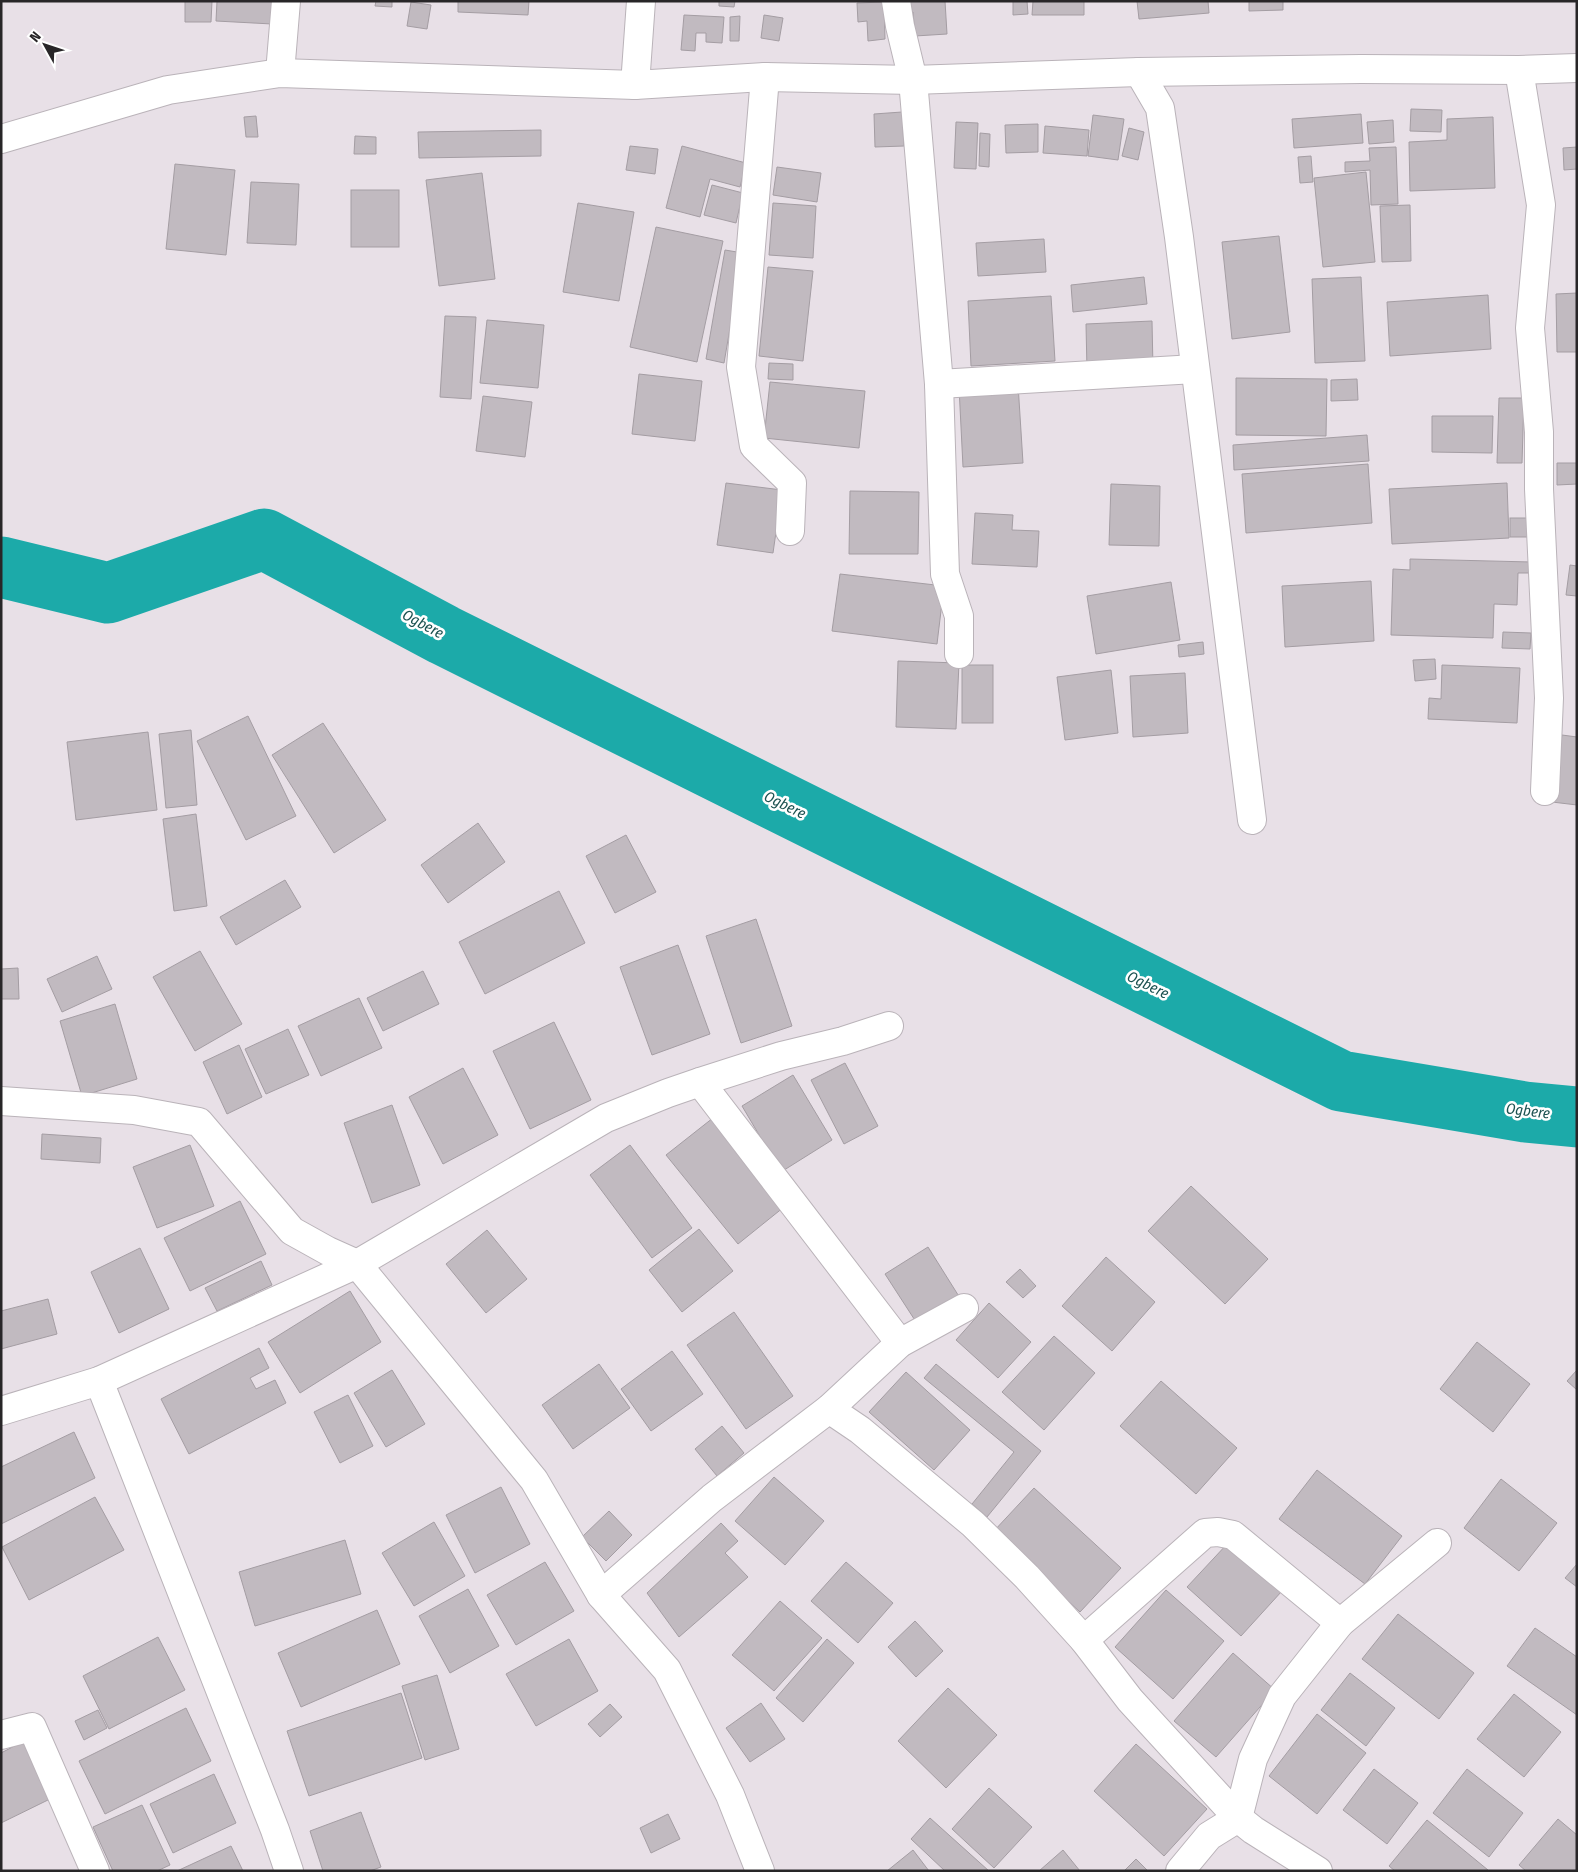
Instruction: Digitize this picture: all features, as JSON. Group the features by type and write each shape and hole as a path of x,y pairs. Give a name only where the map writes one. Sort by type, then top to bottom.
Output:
{"street":[{"path":"280,73 286,1"},
{"path":"635,85 641,1"},
{"path":"896,1 913,80 939,384 945,574 959,616 959,654"},
{"path":"1,139 168,90 280,73 635,85 765,76 913,80 1139,72 1577,68"},
{"path":"1519,70 1541,205 1530,328 1538,432 1549,698 1545,791"},
{"path":"1139,72 1160,108 1179,237 1252,820"},
{"path":"765,76 741,367 754,446 792,483 790,531"},
{"path":"939,384 1195,369"},
{"path":"1,1411 98,1381 357,1264 606,1118 700,1082 781,1056 842,1041 889,1026"},
{"path":"700,1082 900,1344"},
{"path":"1,1101 134,1110 198,1122 292,1231 328,1251 357,1264 534,1480 601,1595 667,1670 730,1795 760,1871"},
{"path":"601,1595 712,1498 829,1409 900,1344 964,1308"},
{"path":"98,1381 272,1820 288,1871"},
{"path":"829,1409 860,1430 972,1524 1027,1577 1084,1640 1130,1700 1238,1818 1252,1830 1318,1871"},
{"path":"1084,1640 1204,1533 1218,1532 1233,1535 1340,1623"},
{"path":"1180,1871 1209,1836 1238,1818 1253,1760 1282,1696 1340,1623 1436,1543"},
{"path":"1,1735 32,1727 95,1871"}],"building":[{"path":"185,1 212,1 211,22 185,22"},
{"path":"217,1 273,1 272,24 216,21"},
{"path":"376,1 392,1 392,7 375,6"},
{"path":"458,1 529,1 528,15 458,12"},
{"path":"719,1 735,1 734,7 719,6"},
{"path":"902,1 945,1 947,34 915,36 913,12 903,13"},
{"path":"1013,1 1027,1 1028,14 1013,15"},
{"path":"1033,1 1084,1 1084,15 1032,15"},
{"path":"1137,1 1208,1 1209,13 1139,19"},
{"path":"1249,1 1283,1 1283,10 1249,11"},
{"path":"411,2 431,5 427,29 407,26"},
{"path":"884,2 885,39 868,41 867,21 858,22 857,3"},
{"path":"684,15 724,17 722,43 706,42 706,33 696,33 695,51 681,50"},
{"path":"764,15 783,18 779,41 761,38"},
{"path":"740,16 739,41 730,41 730,17"},
{"path":"1411,109 1442,110 1441,132 1410,131"},
{"path":"902,112 904,146 875,147 874,114"},
{"path":"1361,114 1363,143 1294,148 1292,119"},
{"path":"1093,115 1124,119 1118,160 1088,156"},
{"path":"256,116 258,137 246,137 244,117"},
{"path":"1493,117 1495,188 1410,191 1409,142 1447,140 1447,119"},
{"path":"1393,120 1394,142 1369,144 1367,122"},
{"path":"956,122 978,123 976,169 954,168"},
{"path":"1038,124 1038,152 1006,153 1005,125"},
{"path":"1045,126 1089,130 1087,156 1043,153"},
{"path":"1129,128 1144,132 1138,160 1122,156"},
{"path":"541,130 541,156 419,158 418,132"},
{"path":"980,133 990,134 989,167 979,166"},
{"path":"355,136 376,137 376,154 354,154"},
{"path":"630,146 658,149 655,174 626,170"},
{"path":"682,146 746,163 740,187 710,179 700,217 666,208"},
{"path":"1396,147 1398,204 1371,205 1370,170 1345,172 1345,162 1370,161 1369,148"},
{"path":"1577,147 1577,169 1564,170 1563,148"},
{"path":"1311,156 1313,182 1300,183 1298,157"},
{"path":"175,164 235,170 226,255 166,249"},
{"path":"777,167 821,173 817,202 773,195"},
{"path":"1366,172 1375,262 1323,267 1314,178"},
{"path":"482,173 495,279 439,286 426,180"},
{"path":"251,182 299,184 296,245 247,243"},
{"path":"712,185 743,193 736,223 704,215"},
{"path":"351,190 399,190 399,247 351,247"},
{"path":"578,203 634,212 619,301 563,292"},
{"path":"773,203 816,206 813,258 769,255"},
{"path":"1410,205 1411,261 1382,262 1380,206"},
{"path":"656,227 723,241 697,362 630,347"},
{"path":"1279,236 1290,332 1232,339 1222,242"},
{"path":"1044,239 1046,272 978,276 976,243"},
{"path":"725,250 743,253 724,363 706,359"},
{"path":"768,267 813,271 803,361 759,356"},
{"path":"1144,277 1147,304 1073,312 1071,285"},
{"path":"1361,277 1365,361 1315,363 1312,279"},
{"path":"1577,293 1577,352 1557,352 1556,294"},
{"path":"1488,295 1491,349 1390,356 1387,302"},
{"path":"1051,296 1055,361 971,366 968,301"},
{"path":"445,316 476,317 471,399 440,397"},
{"path":"487,320 544,325 538,388 480,383"},
{"path":"1152,321 1153,369 1087,371 1086,324"},
{"path":"769,363 793,364 793,380 768,379"},
{"path":"639,374 702,381 695,441 632,434"},
{"path":"1236,378 1327,379 1326,436 1236,435"},
{"path":"1357,379 1358,400 1331,401 1331,380"},
{"path":"770,382 865,391 859,448 764,438"},
{"path":"1018,384 1023,463 963,467 959,387"},
{"path":"483,396 532,402 525,457 476,451"},
{"path":"1499,398 1524,398 1522,463 1497,463"},
{"path":"1432,416 1493,416 1492,453 1432,452"},
{"path":"1367,435 1369,461 1234,470 1233,445"},
{"path":"1557,463 1577,463 1577,484 1557,485"},
{"path":"1368,464 1372,523 1246,533 1242,474"},
{"path":"726,483 782,490 773,553 717,545"},
{"path":"1507,483 1509,538 1392,544 1389,489"},
{"path":"1111,484 1160,486 1159,546 1109,545"},
{"path":"850,491 919,492 918,554 849,554"},
{"path":"975,513 1013,515 1012,530 1039,531 1037,567 972,564"},
{"path":"1510,518 1528,518 1528,537 1510,537"},
{"path":"1410,559 1531,562 1530,573 1518,573 1517,605 1494,604 1493,638 1391,635 1393,569 1410,570"},
{"path":"1570,565 1577,566 1577,596 1566,595"},
{"path":"840,574 944,586 937,644 832,631"},
{"path":"1371,581 1374,641 1285,647 1282,586"},
{"path":"1171,582 1180,640 1096,654 1087,596"},
{"path":"1503,632 1531,633 1530,649 1502,648"},
{"path":"1203,642 1204,654 1179,657 1178,645"},
{"path":"1435,659 1436,679 1415,681 1413,660"},
{"path":"898,661 959,663 956,729 896,727"},
{"path":"962,665 993,665 993,723 962,723"},
{"path":"1442,665 1520,668 1517,723 1428,719 1429,698 1441,699"},
{"path":"1111,670 1118,733 1065,740 1057,677"},
{"path":"1185,673 1188,733 1133,737 1130,676"},
{"path":"248,716 296,816 246,840 197,741"},
{"path":"323,723 386,820 334,853 272,755"},
{"path":"191,730 197,805 166,808 159,734"},
{"path":"148,732 157,810 76,820 67,742"},
{"path":"1562,735 1577,737 1577,805 1552,802"},
{"path":"196,814 207,906 174,911 163,819"},
{"path":"478,823 505,862 448,903 421,865"},
{"path":"626,835 656,892 615,913 586,856"},
{"path":"285,880 301,907 236,945 220,917"},
{"path":"559,891 585,943 485,994 459,942"},
{"path":"756,919 792,1026 741,1043 706,936"},
{"path":"678,945 710,1034 652,1055 620,967"},
{"path":"200,951 242,1024 195,1051 153,977"},
{"path":"97,956 112,989 62,1012 47,979"},
{"path":"18,968 19,999 1,999 1,969"},
{"path":"423,971 439,1004 383,1031 367,998"},
{"path":"359,998 382,1048 321,1076 298,1026"},
{"path":"115,1004 137,1079 82,1096 60,1021"},
{"path":"554,1022 591,1100 530,1129 493,1051"},
{"path":"288,1029 309,1075 266,1094 245,1049"},
{"path":"239,1045 262,1097 227,1114 203,1062"},
{"path":"845,1063 878,1126 844,1144 811,1080"},
{"path":"463,1068 498,1135 443,1164 409,1097"},
{"path":"793,1075 832,1140 781,1172 742,1106"},
{"path":"392,1105 420,1185 372,1203 344,1123"},
{"path":"718,1114 789,1203 738,1244 666,1155"},
{"path":"42,1134 101,1138 100,1163 41,1159"},
{"path":"190,1145 214,1206 157,1228 133,1167"},
{"path":"630,1145 692,1228 652,1258 590,1175"},
{"path":"1191,1186 1268,1259 1225,1304 1148,1231"},
{"path":"240,1201 266,1254 190,1291 164,1238"},
{"path":"699,1229 733,1271 682,1312 649,1270"},
{"path":"487,1230 527,1279 486,1313 446,1264"},
{"path":"928,1247 960,1298 918,1325 885,1274"},
{"path":"140,1248 169,1309 119,1333 91,1272"},
{"path":"1106,1257 1155,1302 1112,1351 1062,1306"},
{"path":"261,1261 272,1285 217,1311 205,1288"},
{"path":"1020,1269 1036,1286 1023,1298 1006,1282"},
{"path":"350,1291 381,1342 300,1393 268,1342"},
{"path":"48,1299 57,1334 1,1349 1,1311"},
{"path":"989,1303 1031,1342 998,1378 956,1340"},
{"path":"734,1312 793,1396 746,1429 687,1345"},
{"path":"1054,1336 1095,1373 1044,1430 1002,1392"},
{"path":"1477,1342 1530,1384 1493,1432 1440,1389"},
{"path":"259,1348 269,1368 250,1378 256,1389 275,1380 286,1403 189,1454 161,1399"},
{"path":"672,1351 703,1394 651,1431 621,1389"},
{"path":"599,1364 630,1408 573,1449 542,1405"},
{"path":"936,1364 1041,1451 987,1517 972,1504 1014,1452 924,1378"},
{"path":"392,1370 425,1424 386,1447 354,1393"},
{"path":"1577,1370 1577,1390 1567,1381"},
{"path":"906,1372 970,1430 934,1470 869,1412"},
{"path":"1161,1381 1237,1448 1196,1494 1120,1426"},
{"path":"348,1395 373,1446 340,1463 314,1412"},
{"path":"722,1426 744,1453 717,1476 695,1449"},
{"path":"74,1432 95,1478 1,1524 1,1467"},
{"path":"1317,1470 1402,1536 1365,1584 1279,1519"},
{"path":"774,1477 824,1521 785,1565 735,1521"},
{"path":"1501,1479 1557,1523 1519,1571 1464,1528"},
{"path":"501,1487 530,1544 475,1573 446,1515"},
{"path":"1034,1488 1121,1568 1080,1612 993,1532"},
{"path":"95,1497 124,1550 29,1600 2,1547"},
{"path":"609,1511 632,1535 606,1561 582,1537"},
{"path":"434,1522 465,1576 414,1606 382,1553"},
{"path":"721,1523 738,1541 725,1553 748,1577 679,1637 647,1593"},
{"path":"345,1540 361,1594 255,1626 239,1572"},
{"path":"1228,1543 1282,1591 1241,1636 1187,1587"},
{"path":"545,1562 574,1611 516,1645 487,1595"},
{"path":"846,1562 893,1603 858,1643 811,1601"},
{"path":"1577,1564 1577,1587 1565,1578"},
{"path":"468,1589 499,1646 450,1673 419,1616"},
{"path":"1166,1590 1224,1641 1173,1699 1115,1647"},
{"path":"780,1601 822,1638 774,1691 732,1655"},
{"path":"377,1610 400,1664 301,1707 278,1653"},
{"path":"1398,1614 1474,1673 1439,1719 1362,1659"},
{"path":"915,1621 943,1651 916,1677 888,1647"},
{"path":"1535,1628 1577,1657 1577,1715 1507,1666"},
{"path":"158,1637 185,1690 109,1729 83,1676"},
{"path":"569,1639 598,1691 536,1726 506,1674"},
{"path":"827,1639 854,1663 803,1722 776,1698"},
{"path":"1233,1653 1275,1690 1216,1757 1174,1721"},
{"path":"1350,1673 1395,1708 1366,1746 1321,1710"},
{"path":"437,1675 459,1749 425,1760 402,1686"},
{"path":"948,1688 997,1735 946,1788 898,1741"},
{"path":"401,1693 422,1758 309,1796 287,1731"},
{"path":"1514,1694 1561,1732 1524,1777 1477,1739"},
{"path":"761,1703 785,1739 750,1762 726,1728"},
{"path":"610,1704 622,1717 600,1737 588,1724"},
{"path":"186,1708 211,1761 105,1814 79,1761"},
{"path":"98,1710 107,1728 84,1740 75,1721"},
{"path":"1317,1714 1366,1753 1317,1814 1269,1776"},
{"path":"24,1741 52,1798 1,1823 1,1753"},
{"path":"1136,1744 1207,1809 1164,1856 1094,1791"},
{"path":"1374,1769 1418,1803 1387,1844 1343,1810"},
{"path":"1467,1769 1523,1813 1489,1857 1433,1813"},
{"path":"214,1774 236,1823 173,1853 150,1804"},
{"path":"989,1788 1032,1827 994,1868 952,1829"},
{"path":"142,1805 170,1865 157,1871 113,1871 93,1827"},
{"path":"361,1812 381,1867 370,1871 323,1871 310,1831"},
{"path":"668,1814 680,1839 651,1853 640,1828"},
{"path":"930,1818 989,1871 945,1871 911,1839"},
{"path":"1558,1819 1577,1835 1577,1871 1526,1871 1519,1865"},
{"path":"1427,1820 1488,1870 1395,1871 1389,1866"},
{"path":"231,1846 243,1871 177,1871"},
{"path":"913,1850 929,1871 887,1871"},
{"path":"1063,1850 1080,1871 1039,1871"},
{"path":"1136,1859 1148,1871 1124,1871"}],"waterway":[{"name":"Ogbere","path":"1,567 108,593 264,539 444,635 1341,1081 1525,1112 1577,1117"}]}
